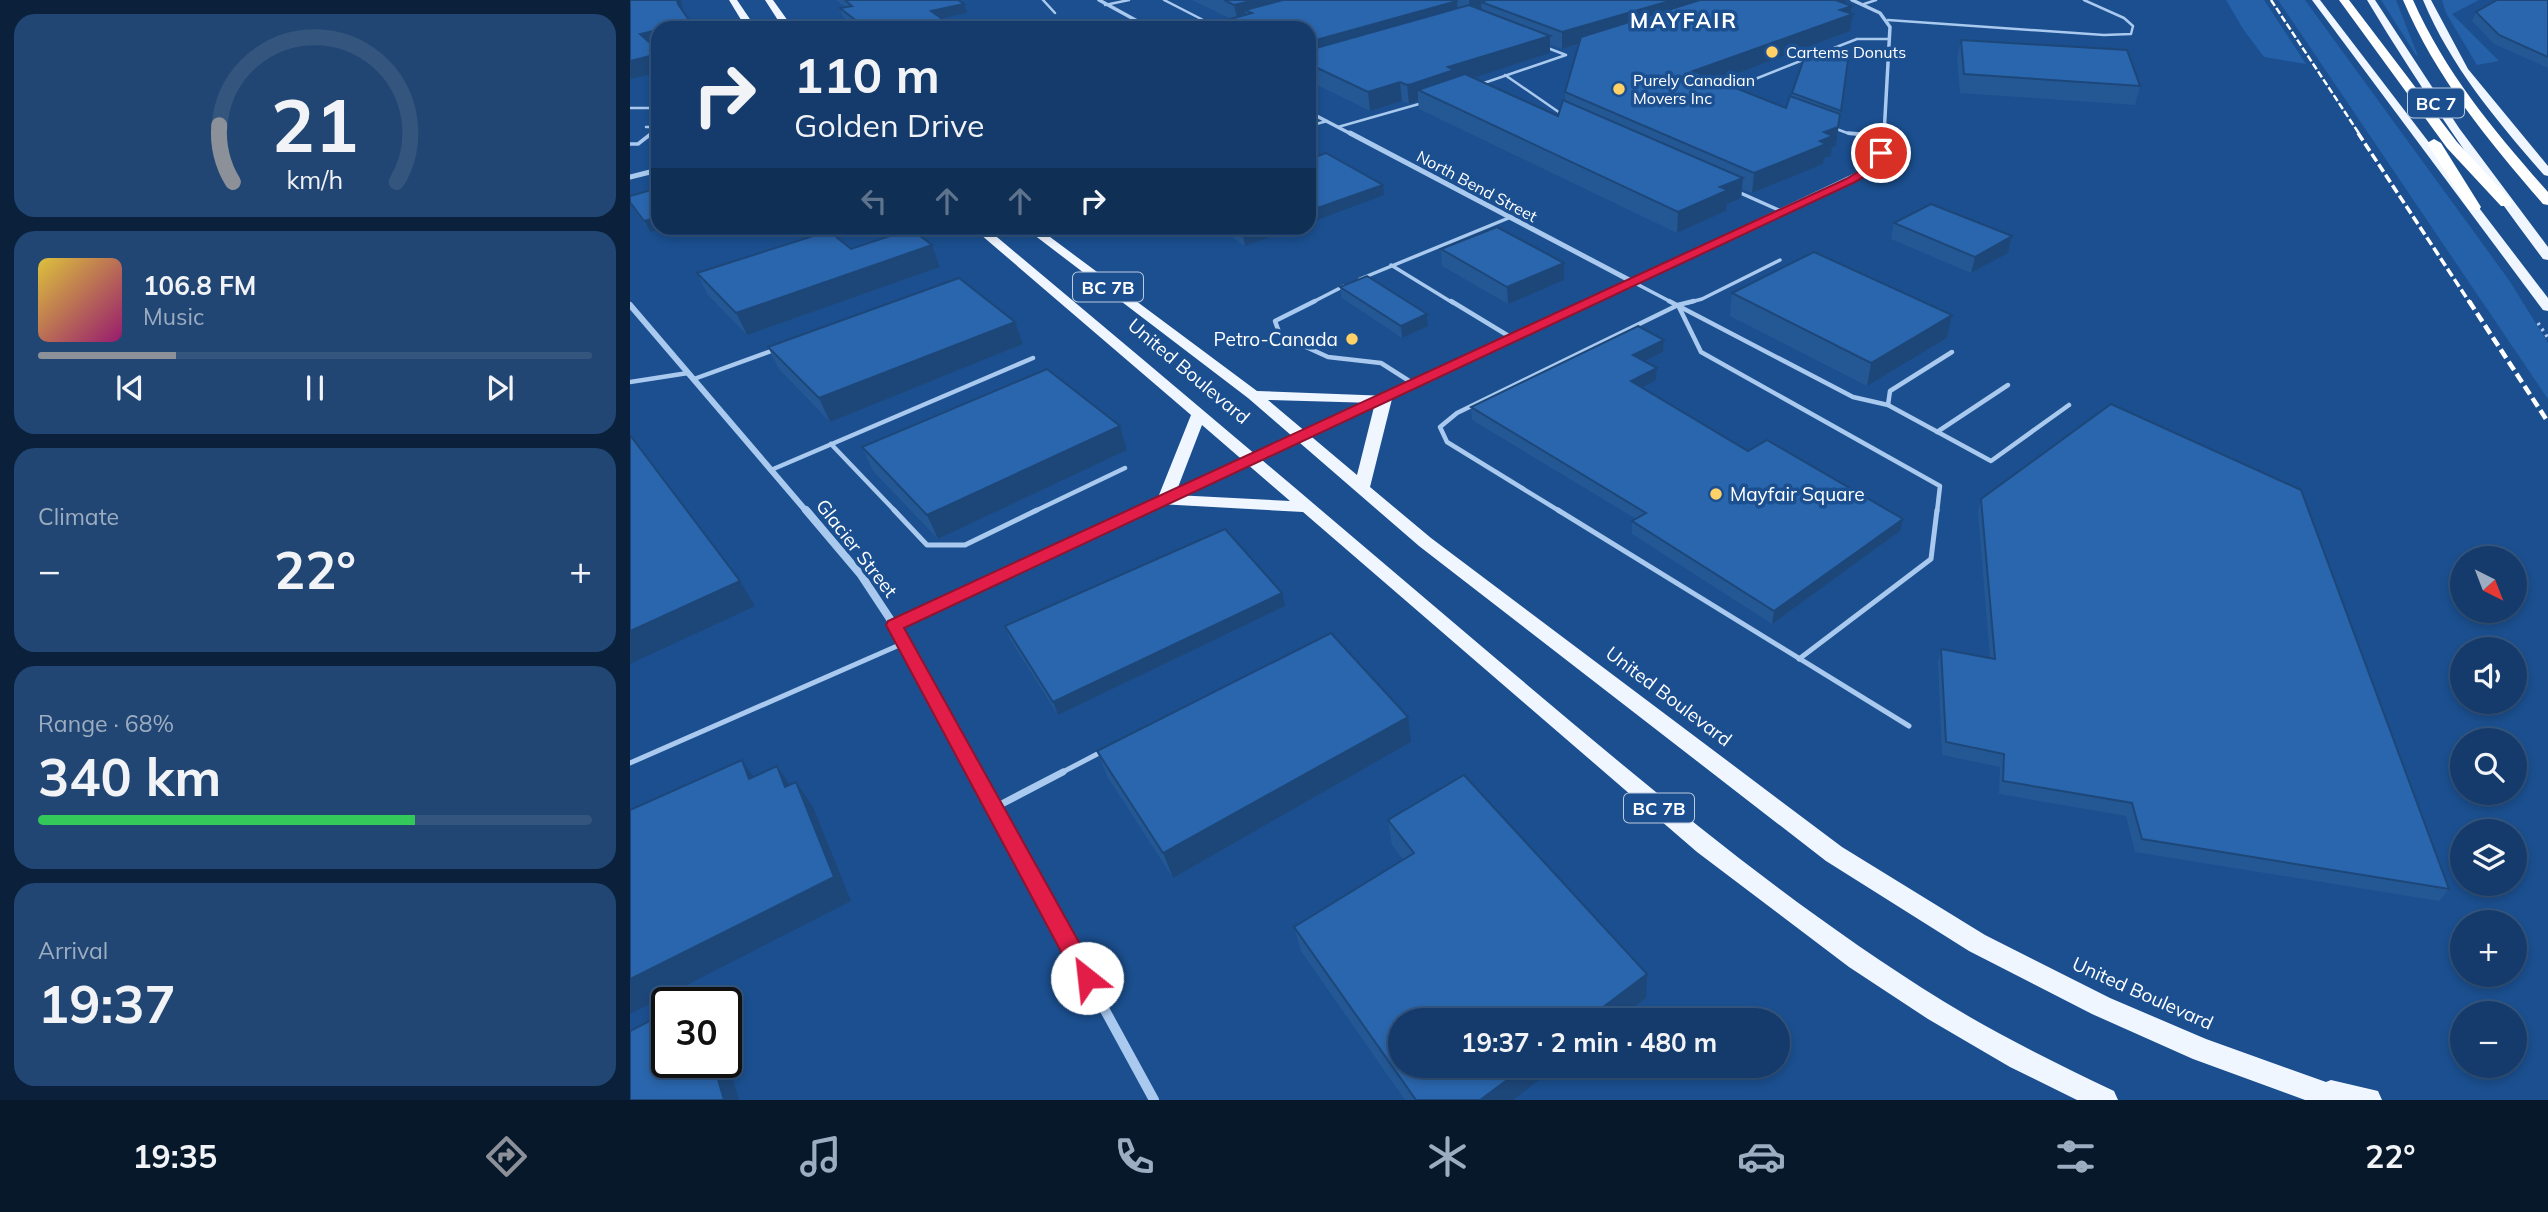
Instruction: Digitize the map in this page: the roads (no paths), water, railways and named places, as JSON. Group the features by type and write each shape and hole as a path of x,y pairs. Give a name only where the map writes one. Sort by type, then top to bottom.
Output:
{"highway":[{"path":"2336,0 2448,162 2474,207"},
{"path":"2344,0 2452,145 2506,203"},
{"path":"2408,0 2422,38 2460,99 2548,201"}],"main road":[{"path":"733,0 746,21"},
{"path":"769,0 783,21"},
{"path":"2316,0 2548,307"},
{"name":"BC 7","path":"2371,0 2415,74 2506,203 2548,256"},
{"name":"BC 7","path":"2427,0 2446,41 2474,83 2548,173"},
{"name":"United Boulevard","path":"987,235 1253,459 1644,796 1761,890 1841,949 1948,1018 2105,1100"},
{"name":"United Boulevard","path":"1040,235 1253,396 1435,550 1835,854 1977,943 2101,1006 2202,1050 2331,1096 2369,1100"},
{"path":"1253,396 1384,399 1362,486"},
{"path":"1199,414 1165,500 1308,507"}],"street":[{"path":"1098,0 1136,21"},
{"path":"894,625 1384,399 1869,169 1878,159 1884,136 1890,27 1888,20 1864,4 1852,0"},
{"name":"North Bend Street","path":"1316,116 1633,282"},
{"path":"630,177 651,172"},
{"name":"Glacier Street","path":"630,305 861,575 894,625 1154,1100"}],"lane":[{"path":"1043,0 1055,13"},
{"path":"1105,5 1129,0"},
{"path":"1164,0 1205,21"},
{"path":"1864,4 1876,0"},
{"path":"1888,20 2122,36 2131,34 2133,26 2124,18 2084,0"},
{"path":"1742,94 1730,89 1857,39 1888,39"},
{"path":"1467,88 1566,55 1542,46"},
{"path":"1505,75 1566,116"},
{"path":"1338,127 1428,102"},
{"path":"630,108 651,108"},
{"path":"1316,125 1326,121"},
{"path":"1826,125 1850,134 1884,136"},
{"path":"646,127 651,127"},
{"path":"630,144 638,144 651,134"},
{"path":"1731,189 1783,212"},
{"path":"1414,384 1381,363 1328,357 1280,335 1275,321 1391,265 1511,217"},
{"path":"1780,260 1702,299 1678,305 1457,413 1440,427 1447,442 1909,726"},
{"path":"1391,265 1512,338"},
{"path":"1633,282 1853,397 1888,405 1991,461 2069,405"},
{"path":"1678,305 1701,352 1940,486 1931,559 1799,659"},
{"path":"694,379 783,347"},
{"path":"1888,405 1890,391 1952,352"},
{"path":"771,470 1033,358"},
{"path":"630,382 688,373"},
{"path":"1937,432 2008,385"},
{"path":"831,444 927,545 965,545 1125,468"},
{"path":"630,762 904,643"},
{"path":"994,808 1115,745"}],"railway":[{"path":"2271,0 2360,135"},
{"path":"2358,133 2470,303"},
{"path":"2469,301 2548,422"}],"place":[{"name":"Cartems Donuts","path":"1772,52"},
{"name":"Purely Canadian Movers Inc","path":"1619,89"},
{"name":"Petro-Canada","path":"1352,339"},
{"name":"Mayfair Square","path":"1716,494"}],"district":[{"name":"MAYFAIR","path":"1684,20"}]}
